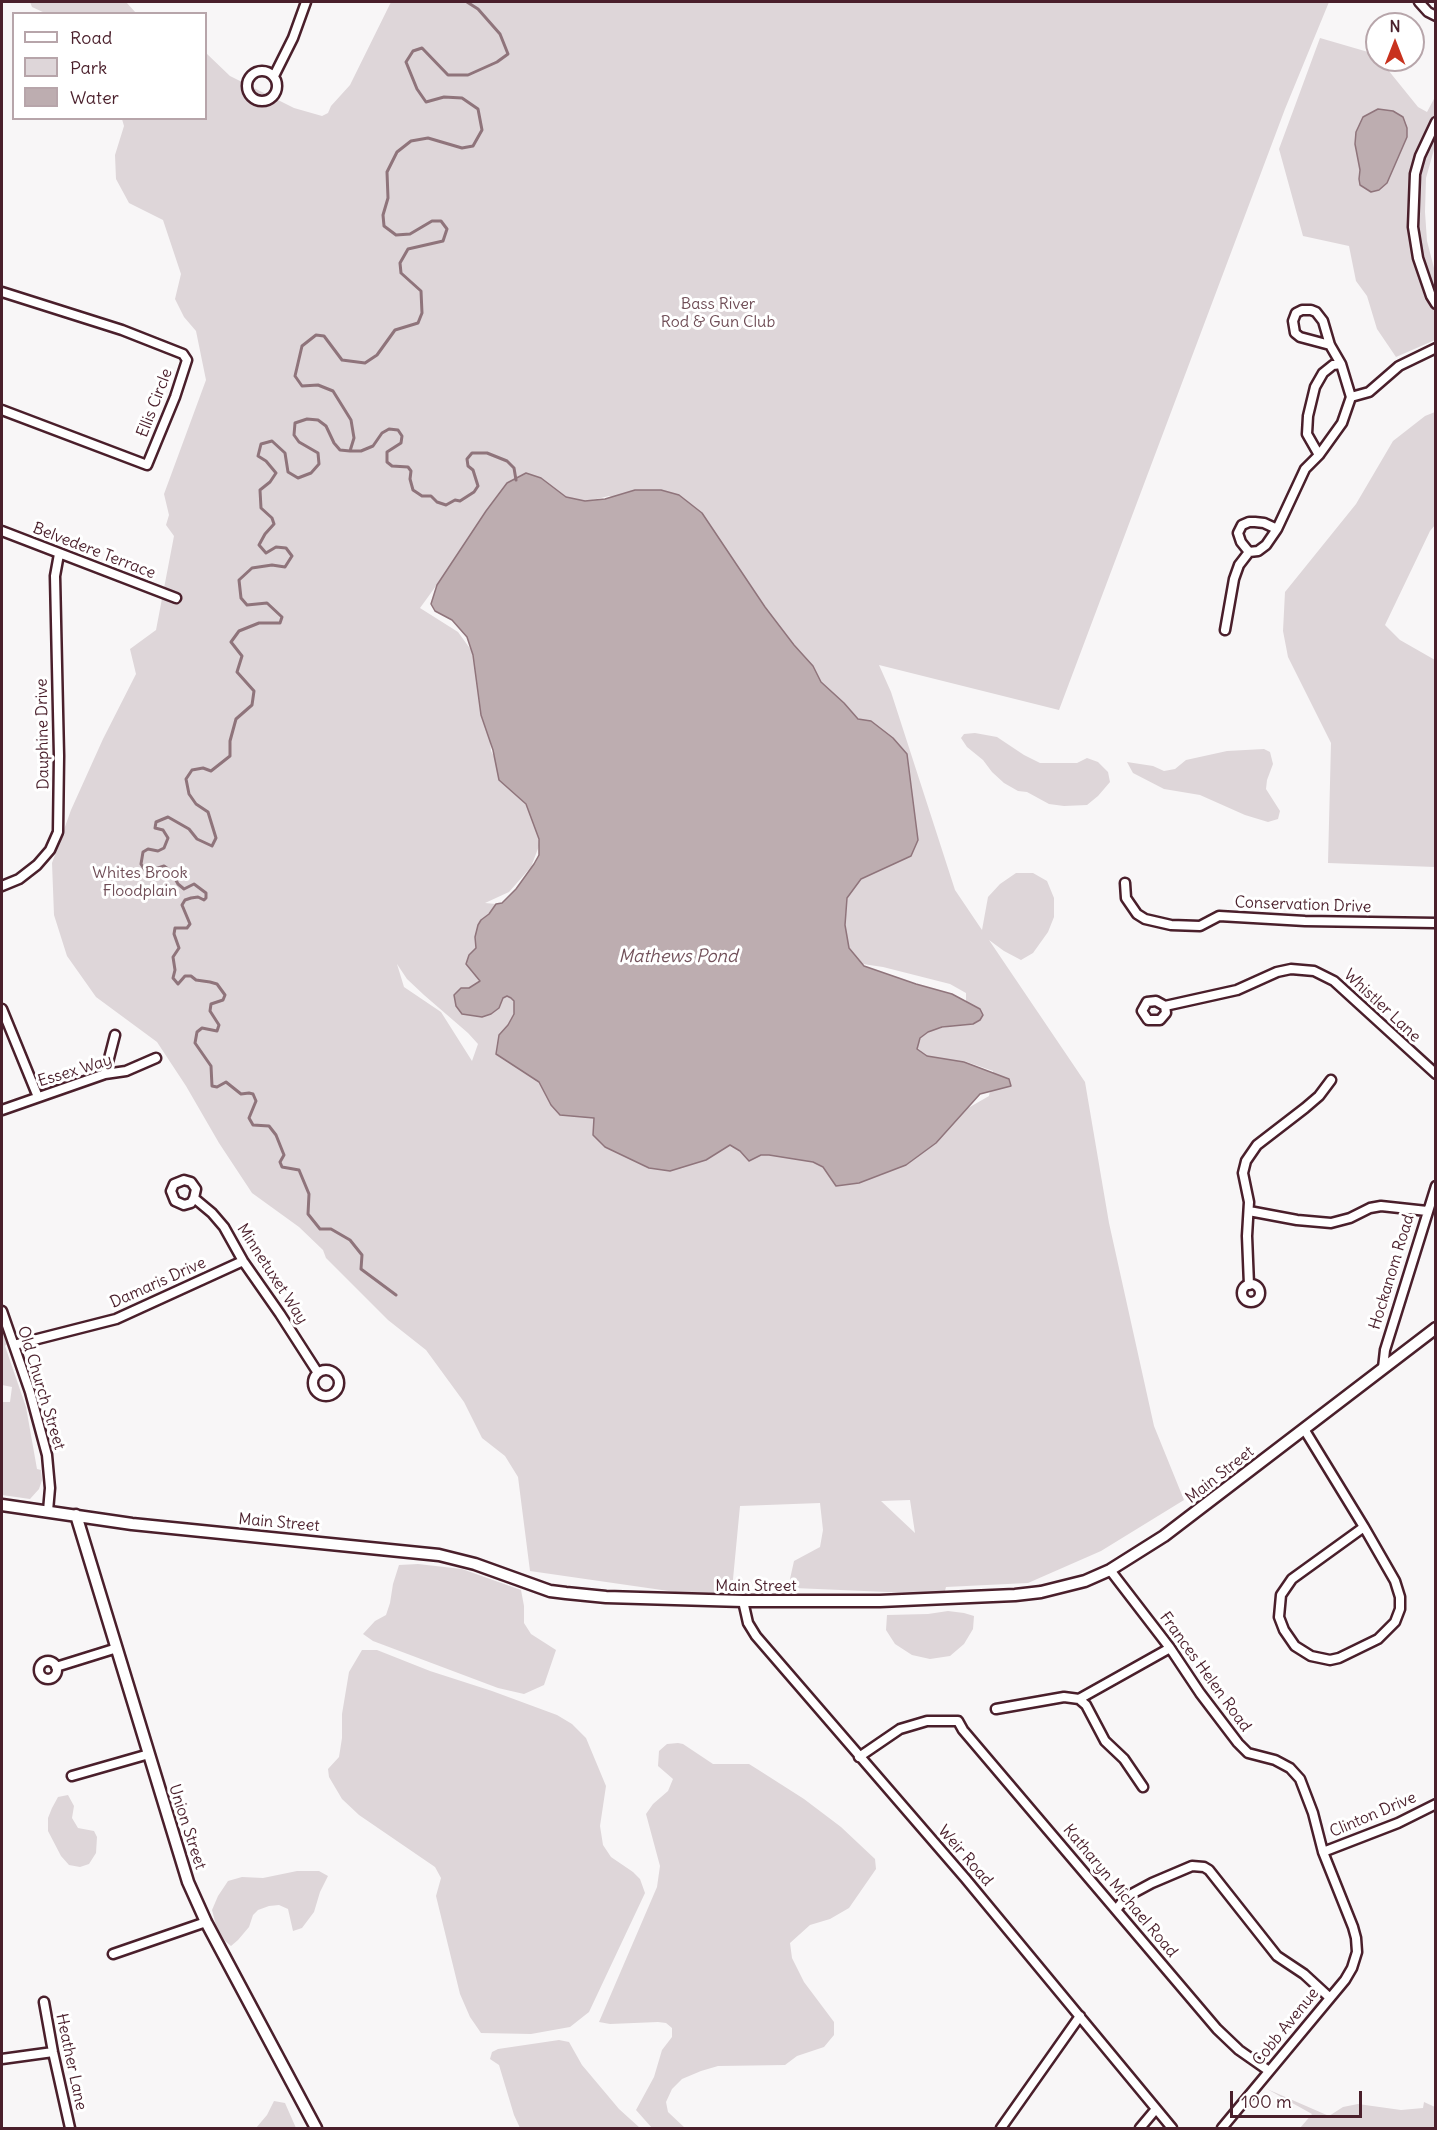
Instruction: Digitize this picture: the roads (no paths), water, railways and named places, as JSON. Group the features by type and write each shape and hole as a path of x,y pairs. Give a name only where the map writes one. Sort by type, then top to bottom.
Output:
{"main road":[{"name":"Main Street","path":"2,1505 132,1524 431,1553 475,1564 550,1591 606,1597 743,1601 880,1601 1015,1595 1063,1587 1085,1581 1110,1570 1172,1530 1436,1328"},
{"name":"Union Street","path":"76,1515 188,1882 206,1922 316,2128"}],"street":[{"path":"274,76 293,38 306,2"},
{"path":"1419,2 1428,12 1436,16"},
{"path":"1436,122 1420,156 1415,174 1413,227 1418,258 1436,304"},
{"name":"Ellis Circle","path":"2,292 132,334 183,354 188,360 147,465 2,410"},
{"path":"1225,630 1239,564 1249,552 1258,551 1266,545 1305,469 1332,440 1342,423 1351,397 1341,364 1330,345 1323,321 1311,309 1296,313 1293,321 1295,333 1330,345"},
{"path":"1351,397 1369,392 1399,366 1436,348"},
{"path":"1319,455 1307,434 1308,416 1315,387 1323,373 1333,365 1341,364"},
{"path":"1249,552 1241,542 1238,533 1242,525 1249,522 1264,523 1276,529"},
{"name":"Belvedere Terrace","path":"2,531 176,598"},
{"name":"Dauphine Drive","path":"2,886 19,879 37,865 50,850 58,832 59,756 55,576 59,554"},
{"name":"Conservation Drive","path":"1125,883 1126,898 1137,914 1145,920 1171,925 1200,926 1219,916 1305,921 1436,923"},
{"name":"Whistler Lane","path":"1165,1006 1237,990 1277,972 1291,969 1314,971 1334,981 1436,1074"},
{"path":"2,1009 38,1097"},
{"path":"105,1074 115,1035"},
{"name":"Essex Way","path":"2,1110 105,1074 126,1071 156,1058"},
{"path":"1249,1285 1247,1236 1249,1211 1243,1173 1250,1155 1266,1136 1319,1095 1331,1080"},
{"name":"Hockanom Road","path":"1383,1368 1384,1350 1436,1186"},
{"name":"Minnetuxet Way","path":"194,1198 224,1227 243,1261 318,1373"},
{"path":"1249,1211 1297,1220 1330,1223 1381,1206 1427,1211"},
{"name":"Damaris Drive","path":"14,1344 117,1319 243,1261"},
{"name":"Old Church Street","path":"2,1311 38,1417 47,1455 50,1488 48,1511"},
{"path":"1304,1429 1364,1527 1397,1586 1400,1598 1398,1617 1391,1628 1378,1639 1348,1655 1330,1660 1311,1656 1295,1646 1284,1630 1279,1617 1281,1595 1292,1579 1364,1527"},
{"name":"Frances Helen Road","path":"1110,1570 1170,1648 1238,1743 1248,1753 1275,1760 1296,1774 1313,1813 1323,1852 1353,1927 1357,1952 1350,1972"},
{"name":"Weir Road","path":"743,1601 748,1623 756,1636 965,1878 1172,2128"},
{"path":"56,1667 117,1648"},
{"path":"1079,1699 1170,1648"},
{"path":"996,1709 1064,1697 1079,1699 1086,1705 1105,1741 1124,1759 1143,1787"},
{"name":"Katharyn Michael Road","path":"859,1757 900,1729 927,1721 958,1721 963,1730 1217,2029 1239,2050 1269,2071"},
{"path":"72,1776 148,1754"},
{"name":"Clinton Drive","path":"1323,1852 1398,1823 1436,1804"},
{"path":"1116,1910 1126,1897 1180,1870 1192,1866 1204,1867 1209,1870 1277,1956 1304,1974 1329,1997"},
{"path":"113,1954 206,1922"},
{"name":"Cobb Avenue","path":"1222,2128 1350,1972"},
{"name":"Heather Lane","path":"44,2002 52,2052 70,2128"},
{"path":"1001,2128 1080,2016"},
{"path":"2,2059 52,2052"},
{"path":"1140,2128 1156,2109"}],"water":[{"path":"1378,109 1393,111 1403,117 1407,137 1387,183 1379,190 1371,192 1360,185 1360,170 1355,144 1356,132 1363,117"},
{"name":"Mathews Pond","path":"526,473 541,478 566,497 585,501 605,499 635,490 661,490 679,495 702,513 765,607 813,666 821,682 858,719 871,721 893,738 907,754 918,840 911,856 861,879 847,898 845,925 849,948 864,966 952,994 980,1009 983,1015 980,1020 973,1024 942,1027 928,1032 920,1038 917,1049 927,1056 964,1062 1009,1079 1011,1086 980,1094 936,1143 906,1165 859,1183 836,1186 823,1167 813,1162 769,1155 761,1155 749,1161 740,1151 730,1145 706,1160 670,1171 649,1168 605,1147 593,1135 594,1118 560,1115 551,1105 539,1082 496,1054 499,1035 514,1014 514,1001 511,998 507,996 503,998 499,1008 482,1017 462,1014 456,1006 454,995 461,988 469,988 480,981 466,964 469,955 476,948 475,937 478,925 496,904 502,903 516,889 534,864 539,855 539,839 526,804 499,780 493,750 481,715 473,655 467,637 452,620 435,611 431,604 437,585 486,511 507,483"}],"waterway":[{"path":"396,1295 361,1269 362,1255 350,1240 331,1229 320,1229 308,1214 309,1194 299,1170 282,1167 280,1162 284,1155 276,1135 269,1126 253,1125 249,1118 256,1101 253,1094 241,1094 226,1082 217,1087 212,1086 211,1066 195,1043 197,1032 202,1028 217,1031 219,1025 210,1011 211,1004 223,1000 225,995 217,984 196,980 191,976 185,976 178,984 173,978 175,970 173,957 179,948 174,934 175,928 187,928 190,924 182,905 185,900 191,898 198,897 204,900 206,893 194,884 184,889 178,884 171,871 164,866 151,873 146,872 141,864 143,852 148,849 158,851 164,848 168,838 163,830 155,828 156,822 168,817 189,829 197,839 212,846 216,838 208,812 196,804 189,794 186,779 192,770 203,768 211,771 230,756 230,741 236,719 252,705 254,691 237,672 242,656 231,642 239,631 259,623 280,623 282,617 267,603 247,605 241,598 239,580 252,568 272,565 285,567 292,556 286,548 276,547 266,553 259,545 274,524 272,518 261,508 260,490 276,473 266,461 258,456 261,444 272,441 285,453 288,472 298,478 311,473 319,464 318,453 299,442 294,435 295,423 307,419 318,420 326,426 340,450 350,451 354,438 351,420 333,391 318,385 302,386 295,376 302,346 316,335 324,336 342,360 365,363 377,355 395,330 418,323 422,313 421,291 401,273 400,263 408,249 443,241 447,229 441,221 432,221 410,234 396,235 384,226 383,215 388,198 387,172 397,152 411,141 428,138 462,148 473,146 482,130 478,109 462,98 444,97 426,102 417,89 406,62 413,51 422,48 448,75 468,75 497,62 508,54 500,34 478,9 467,2"},
{"path":"350,451 361,451 373,446 382,433 389,429 398,430 402,436 401,443 387,452 387,462 392,466 408,467 411,471 410,479 413,490 422,496 431,496 437,502 446,505 455,500 460,501 474,492 478,486 473,470 468,466 467,459 472,453 487,453 507,461 514,468 516,480"}],"park label":[{"name":"Bass River Rod & Gun Club","path":"718,313"},
{"name":"Whites Brook Floodplain","path":"140,882"}]}
